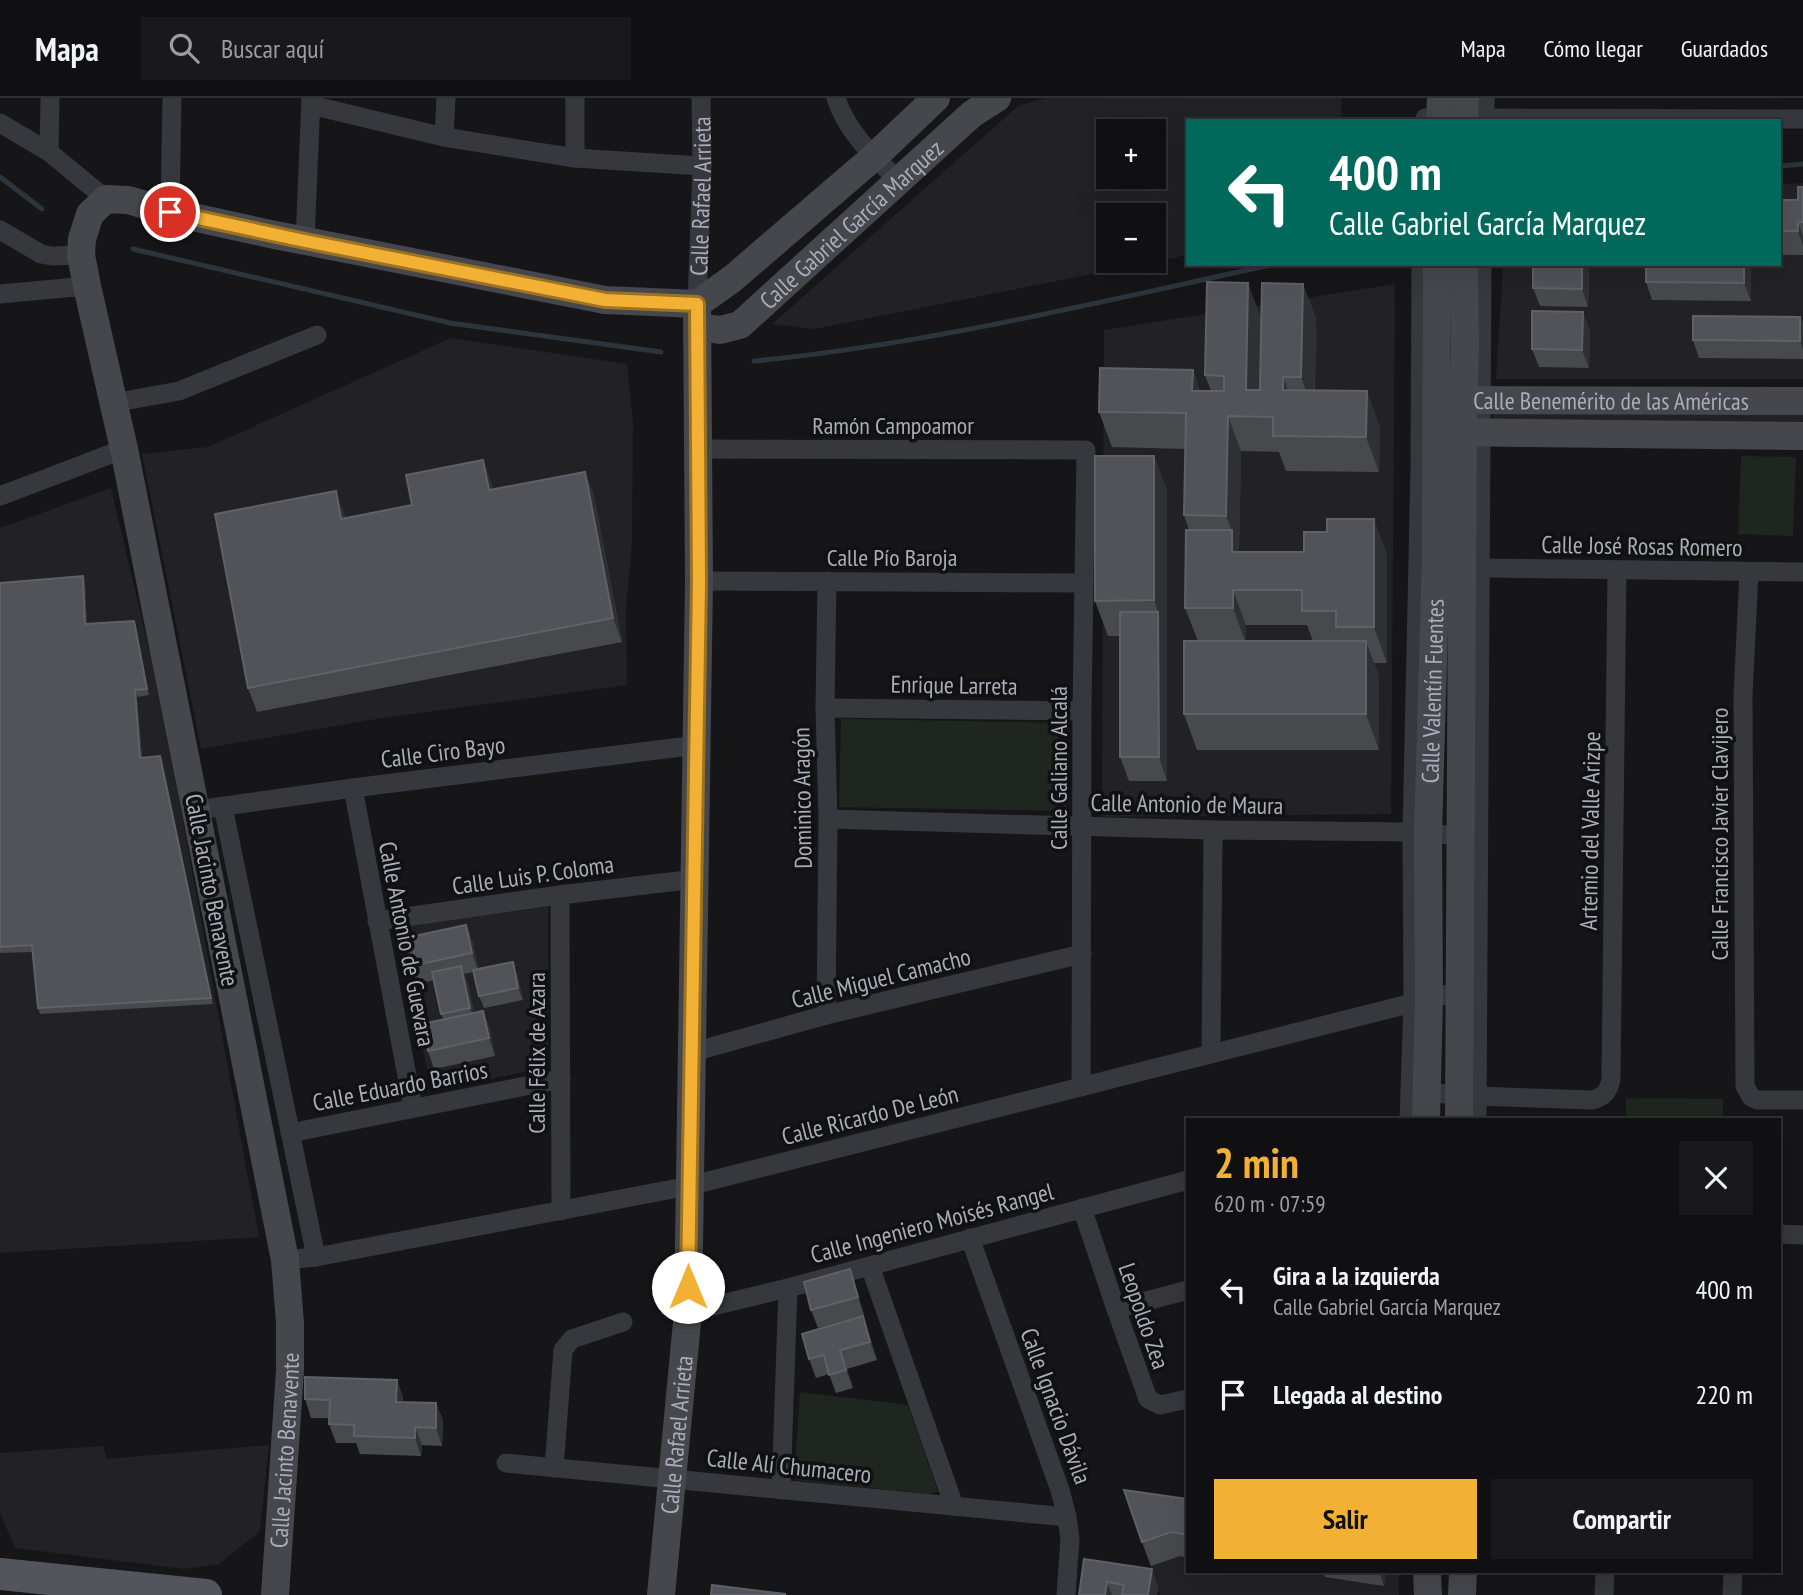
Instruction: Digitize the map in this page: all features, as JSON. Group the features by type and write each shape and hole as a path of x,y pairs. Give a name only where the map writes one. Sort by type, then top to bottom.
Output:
{"main road":[{"path":"0,1574 206,1595"}],"street":[{"path":"49,152 50,98"},
{"path":"170,212 172,98"},
{"path":"444,137 446,98"},
{"path":"575,98 575,158"},
{"name":"Calle Rafael Arrieta","path":"661,1595 688,1312 699,581 701,98"},
{"path":"836,98 845,120 874,157 900,181"},
{"name":"Calle Gabriel García Marquez","path":"698,316 732,279 874,157 936,98"},
{"name":"Calle Gabriel García Marquez","path":"106,199 128,200 170,212 305,241 698,316 720,330 740,325 900,181 971,106 997,98"},
{"path":"1451,113 1485,98"},
{"path":"305,241 311,102 444,137 575,158 702,166"},
{"path":"1451,113 1803,119"},
{"path":"0,123 49,152 106,199"},
{"name":"Calle Jacinto Benavente","path":"106,199 90,214 82,239 81,255 124,449 285,1259 290,1323 290,1370 275,1595"},
{"path":"0,230 41,254 81,255"},
{"path":"1421,266 1450,399 1450,432 1481,568 1480,679 1465,1103 1476,1118"},
{"name":"Calle Valentín Fuentes","path":"1465,1103 1460,991 1461,713 1450,399 1465,349 1466,266"},
{"path":"0,294 87,286"},
{"path":"113,403 179,391 317,335"},
{"name":"Calle Benemérito de las Américas","path":"1450,399 1803,401"},
{"name":"Calle Valentín Fuentes","path":"1425,1118 1418,1092 1421,1001 1420,833 1436,558 1450,432"},
{"name":"Calle Benemérito de las Américas","path":"1450,432 1803,436"},
{"path":"0,496 124,449"},
{"name":"Ramón Campoamor","path":"699,449 1086,450"},
{"name":"Calle Galiano Alcalá","path":"1081,1087 1086,450"},
{"name":"Calle José Rosas Romero","path":"1481,568 1803,572"},
{"name":"Artemio del Valle Arizpe","path":"1465,1103 1592,1100 1607,1092 1612,1079 1617,570"},
{"name":"Calle Francisco Javier Clavijero","path":"1749,572 1743,695 1745,1086 1749,1095 1756,1100 1803,1100"},
{"name":"Calle Pío Baroja","path":"699,581 1084,583"},
{"name":"Dominico Aragón","path":"826,1015 827,581"},
{"path":"1461,713 1480,679"},
{"name":"Enrique Larreta","path":"825,708 1082,711"},
{"name":"Calle Ciro Bayo","path":"196,810 697,745"},
{"name":"Calle Antonio de Guevara","path":"353,788 413,1108"},
{"path":"223,807 316,1256"},
{"name":"Calle Antonio de Maura","path":"828,819 1461,836"},
{"path":"1211,1054 1213,830"},
{"name":"Calle Luis P. Coloma","path":"377,921 560,895 695,880"},
{"name":"Calle Félix de Azara","path":"560,895 561,1210"},
{"name":"Calle Miguel Camacho","path":"693,1052 826,1015 1082,954"},
{"name":"Calle Ricardo De León","path":"285,1259 316,1256 689,1186 1460,991"},
{"name":"Calle Eduardo Barrios","path":"290,1133 561,1079"},
{"path":"1410,1118 1418,1092 1465,1103"},
{"name":"Calle Ingeniero Moisés Rangel","path":"688,1312 1186,1181"},
{"name":"Leopoldo Zea","path":"1082,1208 1148,1399 1160,1405 1186,1399"},
{"path":"1781,1234 1803,1234"},
{"name":"Calle Ignacio Dávila","path":"970,1238 1060,1490 1070,1539 1066,1595"},
{"path":"870,1266 954,1506"},
{"path":"781,1490 788,1287"},
{"path":"1115,1309 1186,1291"},
{"path":"554,1468 563,1350 572,1339 623,1322"},
{"name":"Calle Alí Chumacero","path":"506,1463 1067,1517"},
{"path":"1427,1573 1428,1595"},
{"path":"1462,1595 1463,1573"},
{"path":"1604,1595 1605,1573"},
{"path":"1732,1573 1732,1595"}],"shaded area":[{"path":"1046,98 1342,98 1341,119 1186,119 1186,255 1166,259 1166,203 1096,203 1097,273 814,329 772,324 1018,106"},
{"path":"1803,183 1803,379 1496,379 1503,266 1781,266 1781,184"},
{"path":"1395,284 1391,814 1102,817 1104,330"},
{"path":"451,338 627,364 633,423 632,541 626,609 627,685 382,718 201,749 142,454 208,447"},
{"path":"1493,403 1803,408 1803,426 1493,421"},
{"path":"1741,456 1796,457 1793,536 1738,534"},
{"path":"111,488 159,691 259,1237 0,1253 0,528"},
{"path":"841,719 1069,723 1067,811 839,807"},
{"path":"548,907 548,1067 432,1091 396,926"},
{"path":"1626,1098 1723,1099 1723,1118 1626,1118"},
{"path":"800,1392 908,1405 938,1492 929,1494 794,1480"},
{"path":"269,1445 260,1531 219,1564 184,1569 15,1548 0,1513 0,1453 103,1446 107,1459"},
{"path":"1133,1514 1186,1516 1186,1573 1399,1573 1399,1595 1160,1595"}],"building":[{"path":"1798,187 1803,187 1803,222 1798,222 1798,231 1781,231 1781,200 1798,200"},
{"path":"1533,266 1582,266 1582,289 1533,288"},
{"path":"1646,266 1744,266 1744,283 1646,282"},
{"path":"1207,282 1248,283 1246,390 1260,390 1262,283 1303,284 1301,377 1283,377 1283,390 1367,391 1366,437 1273,436 1273,417 1228,416 1226,516 1184,515 1186,413 1099,412 1100,368 1193,370 1192,391 1224,391 1224,376 1205,375"},
{"path":"1532,311 1583,312 1582,350 1532,349"},
{"path":"1693,316 1800,317 1800,341 1693,340"},
{"path":"1095,456 1154,456 1154,600 1095,601"},
{"path":"483,460 489,490 585,472 613,618 248,688 215,514 336,491 341,519 412,505 406,475"},
{"path":"1327,519 1374,519 1374,627 1336,627 1336,611 1302,611 1302,590 1233,590 1233,608 1185,608 1186,530 1232,530 1232,552 1304,552 1304,532 1327,532"},
{"path":"83,576 85,624 134,621 147,689 135,690 140,758 160,756 211,998 38,1008 32,945 0,947 0,583"},
{"path":"1120,612 1158,612 1159,757 1120,757"},
{"path":"1184,641 1366,641 1366,714 1184,714"},
{"path":"466,925 472,953 411,966 405,938"},
{"path":"513,962 518,988 479,996 473,970"},
{"path":"461,966 470,1008 441,1014 432,972"},
{"path":"483,1011 489,1038 428,1051 422,1024"},
{"path":"850,1269 858,1297 811,1310 804,1282"},
{"path":"863,1316 870,1342 840,1350 846,1370 829,1375 824,1355 809,1359 802,1334"},
{"path":"305,1377 397,1380 396,1402 436,1403 436,1428 415,1427 415,1438 354,1436 354,1425 329,1424 330,1400 305,1399"},
{"path":"1124,1490 1186,1499 1186,1535 1171,1532 1142,1542"},
{"path":"1084,1559 1152,1569 1148,1595 1122,1595 1124,1585 1107,1582 1105,1595 1079,1595"},
{"path":"712,1585 785,1594 785,1595 711,1595"}],"waterway":[{"path":"1781,166 1803,164"},
{"path":"0,177 42,209"},
{"path":"133,249 450,323 661,352"},
{"path":"754,361 951,333 1266,266"}],"route":[{"path":"170,212 605,300 697,304 699,581 688,1287"}]}
